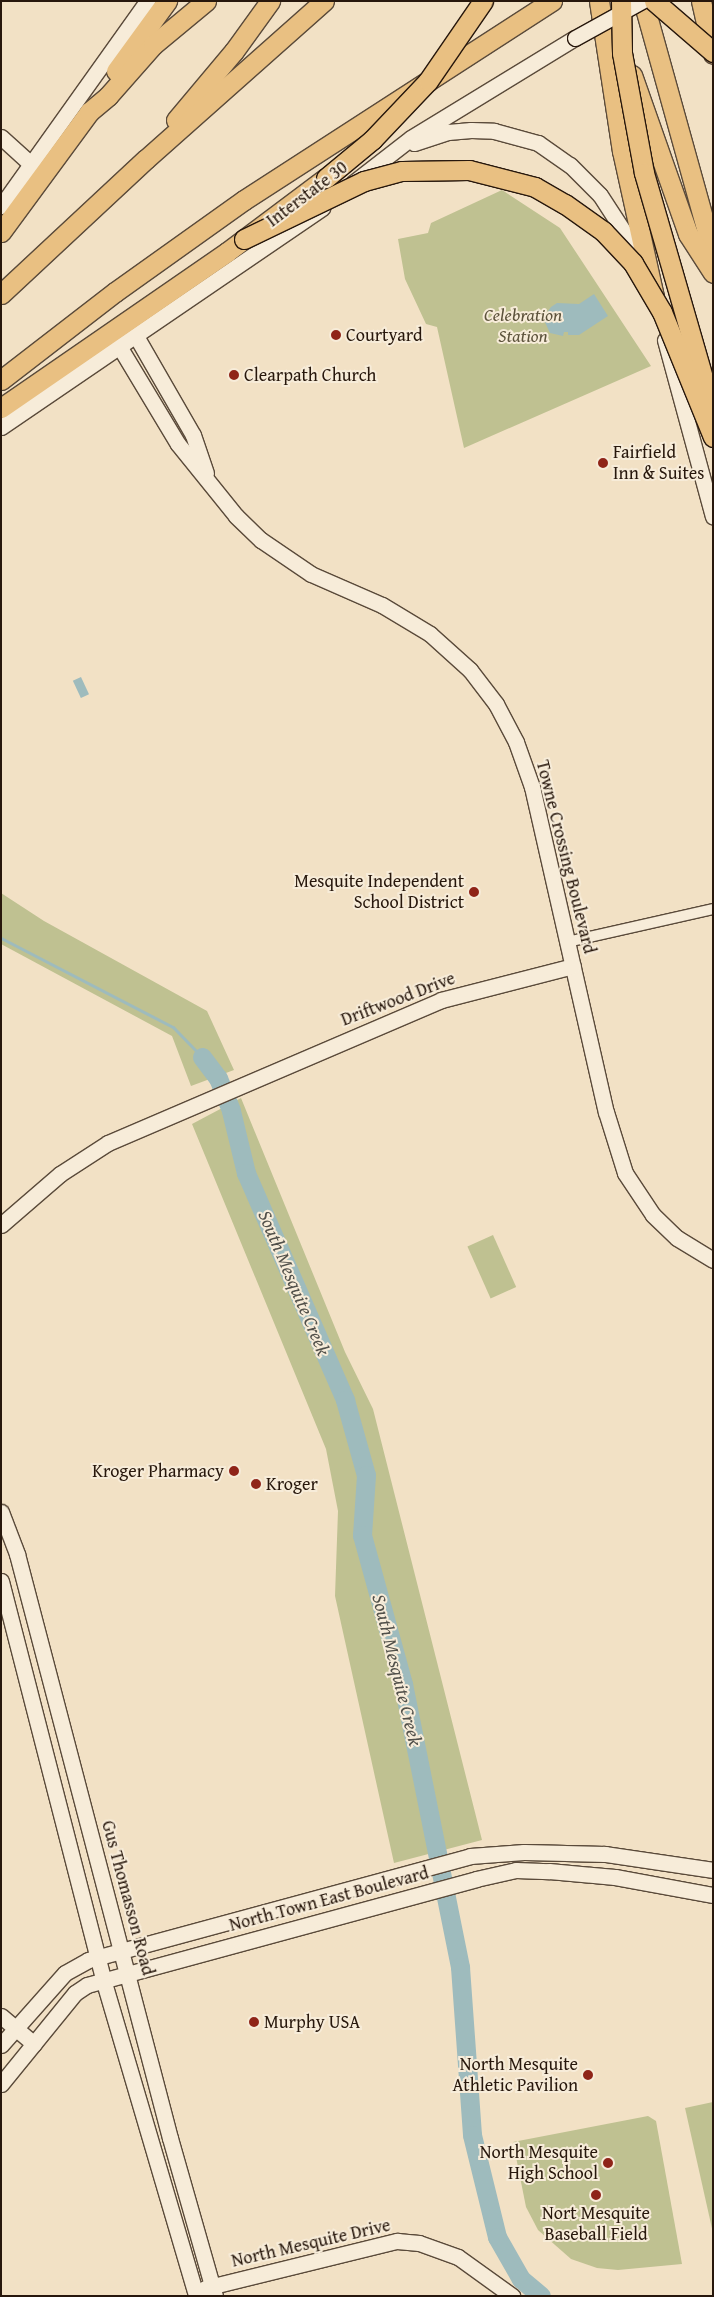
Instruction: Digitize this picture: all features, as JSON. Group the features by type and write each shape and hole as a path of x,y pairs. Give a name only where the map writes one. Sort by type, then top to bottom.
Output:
{"highway":[{"path":"1,232 167,1"},
{"path":"89,112 108,96 153,45 206,1"},
{"path":"130,174 234,51 270,1"},
{"path":"1,294 130,174 324,1"},
{"path":"1,408 112,342 372,140 428,81 483,1"},
{"path":"1,380 115,292 244,200 552,1"},
{"path":"599,1 616,30 688,234 713,272"},
{"path":"599,1 622,151 642,234 659,321"},
{"path":"621,1 622,53 642,165 713,412"},
{"path":"642,1 713,253"},
{"path":"654,1 713,53"},
{"path":"701,1 713,53"},
{"path":"244,239 364,181 402,171 469,170 535,188 565,204 603,231 633,263 662,312 713,437"}],"main road":[{"path":"1,206 32,166 147,1"},
{"name":"Interstate 30","path":"1,427 112,342 136,336 330,202 389,153 575,38 642,1"},
{"path":"389,153 441,134 471,130 517,136 553,153 585,178 613,213 634,254 659,321 678,382 713,517"},
{"path":"1,137 32,166"},
{"name":"Towne Crossing Boulevard","path":"136,336 193,435 208,480"},
{"name":"Towne Crossing Boulevard","path":"112,342 178,444 236,516 278,553 311,574 408,619 453,653 485,689 506,721 524,763 606,1112 625,1172 653,1215 677,1238 713,1260"},
{"name":"Driftwood Drive","path":"1,1225 60,1174 87,1155 242,1084 441,1000 573,966"},
{"name":"Gus Thomasson Road","path":"1,1512 18,1554 123,1951 170,2138 214,2291"},
{"path":"1,1581 103,1979 195,2294"},
{"path":"8,1608 30,1603"},
{"name":"North Town East Boulevard","path":"1,2045 65,1973 98,1958 470,1856 524,1852 605,1854 713,1870"},
{"path":"604,1877 605,1854"},
{"name":"North Town East Boulevard","path":"1,2084 75,1994 103,1979 288,1931 476,1879 516,1870 604,1877 713,1895"},
{"path":"288,1931 289,1907"},
{"path":"1,2016 34,2044"},
{"path":"151,2144 170,2138"},
{"name":"North Mesquite Drive","path":"195,2294 214,2291 397,2241 419,2243 458,2257 512,2296"}],"street":[{"path":"567,942 713,909"}],"green space":[{"name":"Celebration Station","path":"502,190 560,228 651,366 464,448 437,327 426,324 405,279 398,239 428,233 431,223"},
{"path":"1,893 44,921 207,1011 234,1070 191,1086 172,1036 1,944"},
{"path":"241,1098 345,1352 373,1409 482,1840 394,1863 335,1596 338,1511 326,1449 192,1124"},
{"path":"493,1235 516,1287 491,1298 467,1246"},
{"path":"713,2102 713,2233 685,2108"},
{"name":"Nort Mesquite Baseball Field","path":"648,2116 656,2121 682,2264 618,2270 597,2268 571,2259 538,2230 526,2207 513,2142"}],"water":[{"path":"594,294 608,316 579,335 568,335 568,332 564,332 563,336 550,333 543,318 551,307 557,303 579,304"},
{"path":"81,677 89,694 81,698 73,681"}],"waterway":[{"path":"1,938 173,1027 202,1057"},
{"name":"South Mesquite Creek","path":"202,1057 218,1078 231,1111 246,1173 345,1400 366,1475 362,1535 403,1684 460,1967 472,2135 497,2237 521,2279 541,2296"}],"place":[{"name":"Courtyard","path":"336,335"},
{"name":"Clearpath Church","path":"234,375"},
{"name":"Fairfield Inn & Suites","path":"603,463"},
{"name":"Mesquite Independent School District","path":"474,892"},
{"name":"Kroger Pharmacy","path":"234,1471"},
{"name":"Kroger","path":"256,1484"},
{"name":"Murphy USA","path":"254,2022"},
{"name":"North Mesquite Athletic Pavilion","path":"588,2075"},
{"name":"North Mesquite High School","path":"608,2163"},
{"name":"Nort Mesquite Baseball Field","path":"596,2195"}]}
